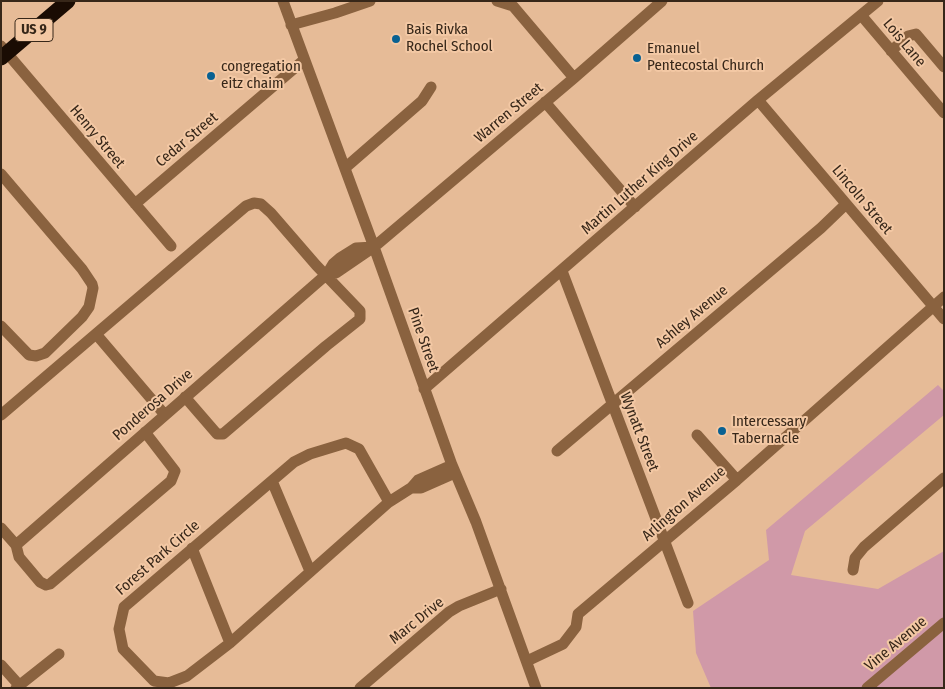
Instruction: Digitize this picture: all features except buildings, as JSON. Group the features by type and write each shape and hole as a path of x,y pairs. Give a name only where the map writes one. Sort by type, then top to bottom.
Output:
{"highway":[{"name":"US 9","path":"3,53 68,1"}],"street":[{"name":"Pine Street","path":"283,1 374,247 424,389 501,589 536,688"},
{"path":"292,25 370,1"},
{"name":"Warren Street","path":"374,247 662,1"},
{"name":"Martin Luther King Drive","path":"424,389 758,100 878,1"},
{"path":"497,2 513,6 574,78"},
{"name":"Lois Lane","path":"861,15 944,113"},
{"path":"891,51 908,36 916,34 944,67"},
{"name":"Henry Street","path":"3,53 170,246"},
{"name":"Cedar Street","path":"134,204 304,60"},
{"path":"345,168 422,101 431,87"},
{"name":"Lincoln Street","path":"758,100 944,319"},
{"path":"545,102 635,207"},
{"path":"1,174 82,268 93,288 89,307 82,317 45,353 36,356 29,355 20,348 1,326"},
{"path":"1,415 246,206 254,203 261,204 360,310 360,319 223,434 217,434 185,397"},
{"name":"Ashley Avenue","path":"557,451 821,228 846,204"},
{"name":"Ponderosa Drive","path":"16,545 327,274 336,273 374,247"},
{"name":"Wynatt Street","path":"562,270 688,603"},
{"name":"Arlington Avenue","path":"527,661 563,644 576,627 578,614 736,480 944,297"},
{"path":"96,334 165,415"},
{"path":"1,528 16,545 19,556 40,582 46,585 50,584 170,481 175,471 145,432"},
{"path":"697,435 736,480"},
{"name":"Forest Park Circle","path":"390,502 359,449 346,443 310,454 294,462 124,607 118,629 123,649 154,681 169,682 187,676 230,643 390,502 411,488 418,480 454,469"},
{"path":"853,570 855,558 864,546 944,478"},
{"path":"272,480 310,572"},
{"path":"192,548 230,643"},
{"name":"Marc Drive","path":"360,688 449,612 501,589"},
{"name":"Vine Avenue","path":"867,688 944,623"},
{"path":"1,665 18,686 59,654"}],"shaded area":[{"path":"938,385 944,391 944,415 805,531 791,575 878,589 944,551 944,688 711,688 696,653 693,611 769,560 766,530"}],"place":[{"name":"Bais Rivka Rochel School","path":"396,39"},
{"name":"Emanuel Pentecostal Church","path":"637,58"},
{"name":"congregation eitz chaim","path":"211,76"},
{"name":"Intercessary Tabernacle","path":"722,431"}]}
